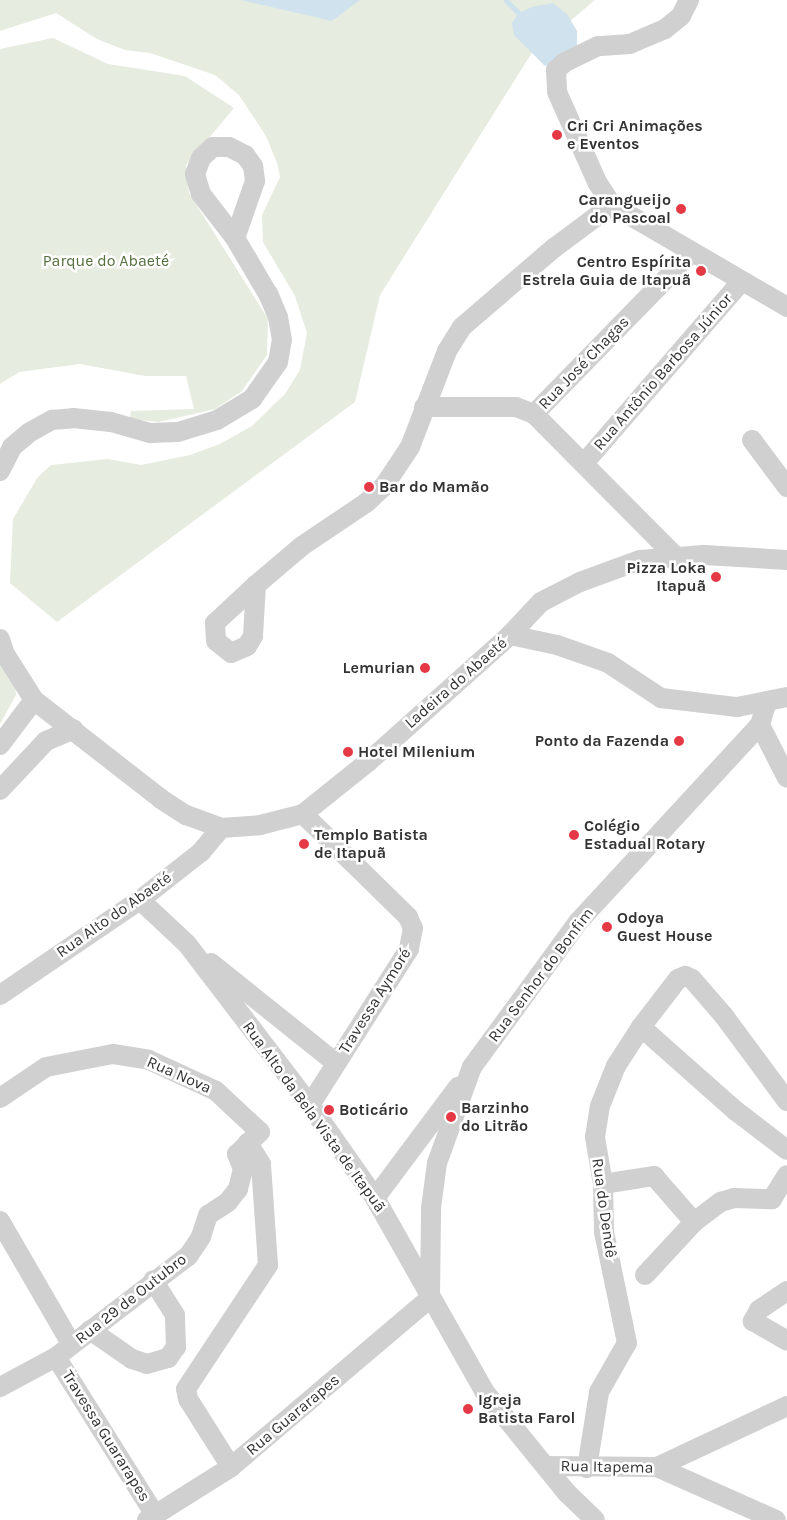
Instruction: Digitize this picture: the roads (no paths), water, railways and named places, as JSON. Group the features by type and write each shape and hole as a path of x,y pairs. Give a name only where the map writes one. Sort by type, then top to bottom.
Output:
{"street":[{"path":"690,0 681,16 665,29 630,44 598,46 577,54 556,70 557,92 596,182 612,206 787,307"},
{"path":"256,585 384,486 410,447 447,350 462,327 554,248 612,206"},
{"path":"0,471 12,447 30,432 52,420 73,418 111,422 150,433 178,432 217,420 252,399 278,362 282,340 278,317 268,294 235,238"},
{"name":"Rua José Chagas","path":"424,407 516,407 534,414 691,253"},
{"name":"Rua Antônio Barbosa Júnior","path":"585,462 741,282"},
{"name":"Rua Antônio Barbosa Júnior","path":"534,414 585,462 676,557"},
{"path":"752,440 787,487"},
{"name":"Ladeira do Abaeté","path":"0,639 4,654 34,700 74,729 161,799 186,815 221,828 260,824 303,814 368,762 510,635 541,602 580,582 640,560 704,555 787,560"},
{"path":"510,635 597,658 660,698 737,707 766,704 787,697"},
{"path":"0,745 34,700"},
{"name":"Rua Senhor do Bonfim","path":"376,1198 578,922 760,725 766,704"},
{"path":"760,725 787,778"},
{"path":"0,790 36,749 55,735 74,729"},
{"name":"Travessa Aymoré","path":"303,814 408,917 413,928 409,950 310,1105"},
{"name":"Rua Alto do Abaeté","path":"0,995 140,900 201,852 221,828"},
{"name":"Rua Alto da Bela Vista de Itapuã","path":"140,900 187,944 336,1063"},
{"name":"Rua Alto da Bela Vista de Itapuã","path":"187,944 310,1105 376,1198 430,1298 484,1391 566,1492 595,1520"},
{"name":"Rua do Dendê","path":"587,1468 599,1392 627,1343 604,1232 602,1184 595,1137 600,1106 616,1066 641,1027 678,979 692,979 787,1101"},
{"path":"641,1027 736,1111 787,1150"},
{"name":"Rua Nova","path":"0,1098 46,1068 112,1054 149,1060 216,1091 253,1122 254,1138 261,1164 268,1265 185,1393 231,1467"},
{"name":"Rua Senhor do Bonfim","path":"430,1298 430,1208 437,1164 472,1068"},
{"name":"Rua 29 de Outubro","path":"0,1221 64,1351 153,1280 188,1256 201,1237 208,1215 234,1196 243,1169 237,1154 254,1138"},
{"path":"645,1275 694,1222 721,1202 734,1198 767,1200 777,1195 787,1175"},
{"path":"602,1184 654,1176 694,1222"},
{"path":"90,1330 132,1359 148,1364 168,1358 176,1347 175,1315 153,1280"},
{"path":"787,1291 759,1310 753,1321 756,1326 787,1341"},
{"name":"Rua Guararapes","path":"151,1518 231,1467 430,1298"},
{"path":"0,1387 64,1351"},
{"name":"Travessa Guararapes","path":"64,1351 151,1518"},
{"path":"657,1467 787,1406"},
{"name":"Rua Itapema","path":"546,1466 587,1468 657,1467 776,1520"}],"water":[{"path":"241,0 360,0 332,21"},
{"path":"553,3 567,14 577,31 577,47 545,66 514,35 512,23 519,13 532,7"}],"waterway":[{"path":"506,0 519,13"}],"place":[{"name":"Cri Cri Animações e Eventos","path":"557,135"},
{"name":"Carangueijo do Pascoal","path":"681,209"},
{"name":"Centro Espírita Estrela Guia de Itapuã","path":"701,271"},
{"name":"Bar do Mamão","path":"369,487"},
{"name":"Pizza Loka Itapuã","path":"716,577"},
{"name":"Lemurian","path":"425,668"},
{"name":"Ponto da Fazenda","path":"679,741"},
{"name":"Hotel Milenium","path":"348,752"},
{"name":"Colégio Estadual Rotary","path":"574,835"},
{"name":"Templo Batista de Itapuã","path":"304,844"},
{"name":"Odoya Guest House","path":"607,927"},
{"name":"Boticário","path":"329,1110"},
{"name":"Barzinho do Litrão","path":"451,1117"},
{"name":"Igreja Batista Farol","path":"468,1409"}],"park label":[{"name":"Parque do Abaeté","path":"106,261"}]}
